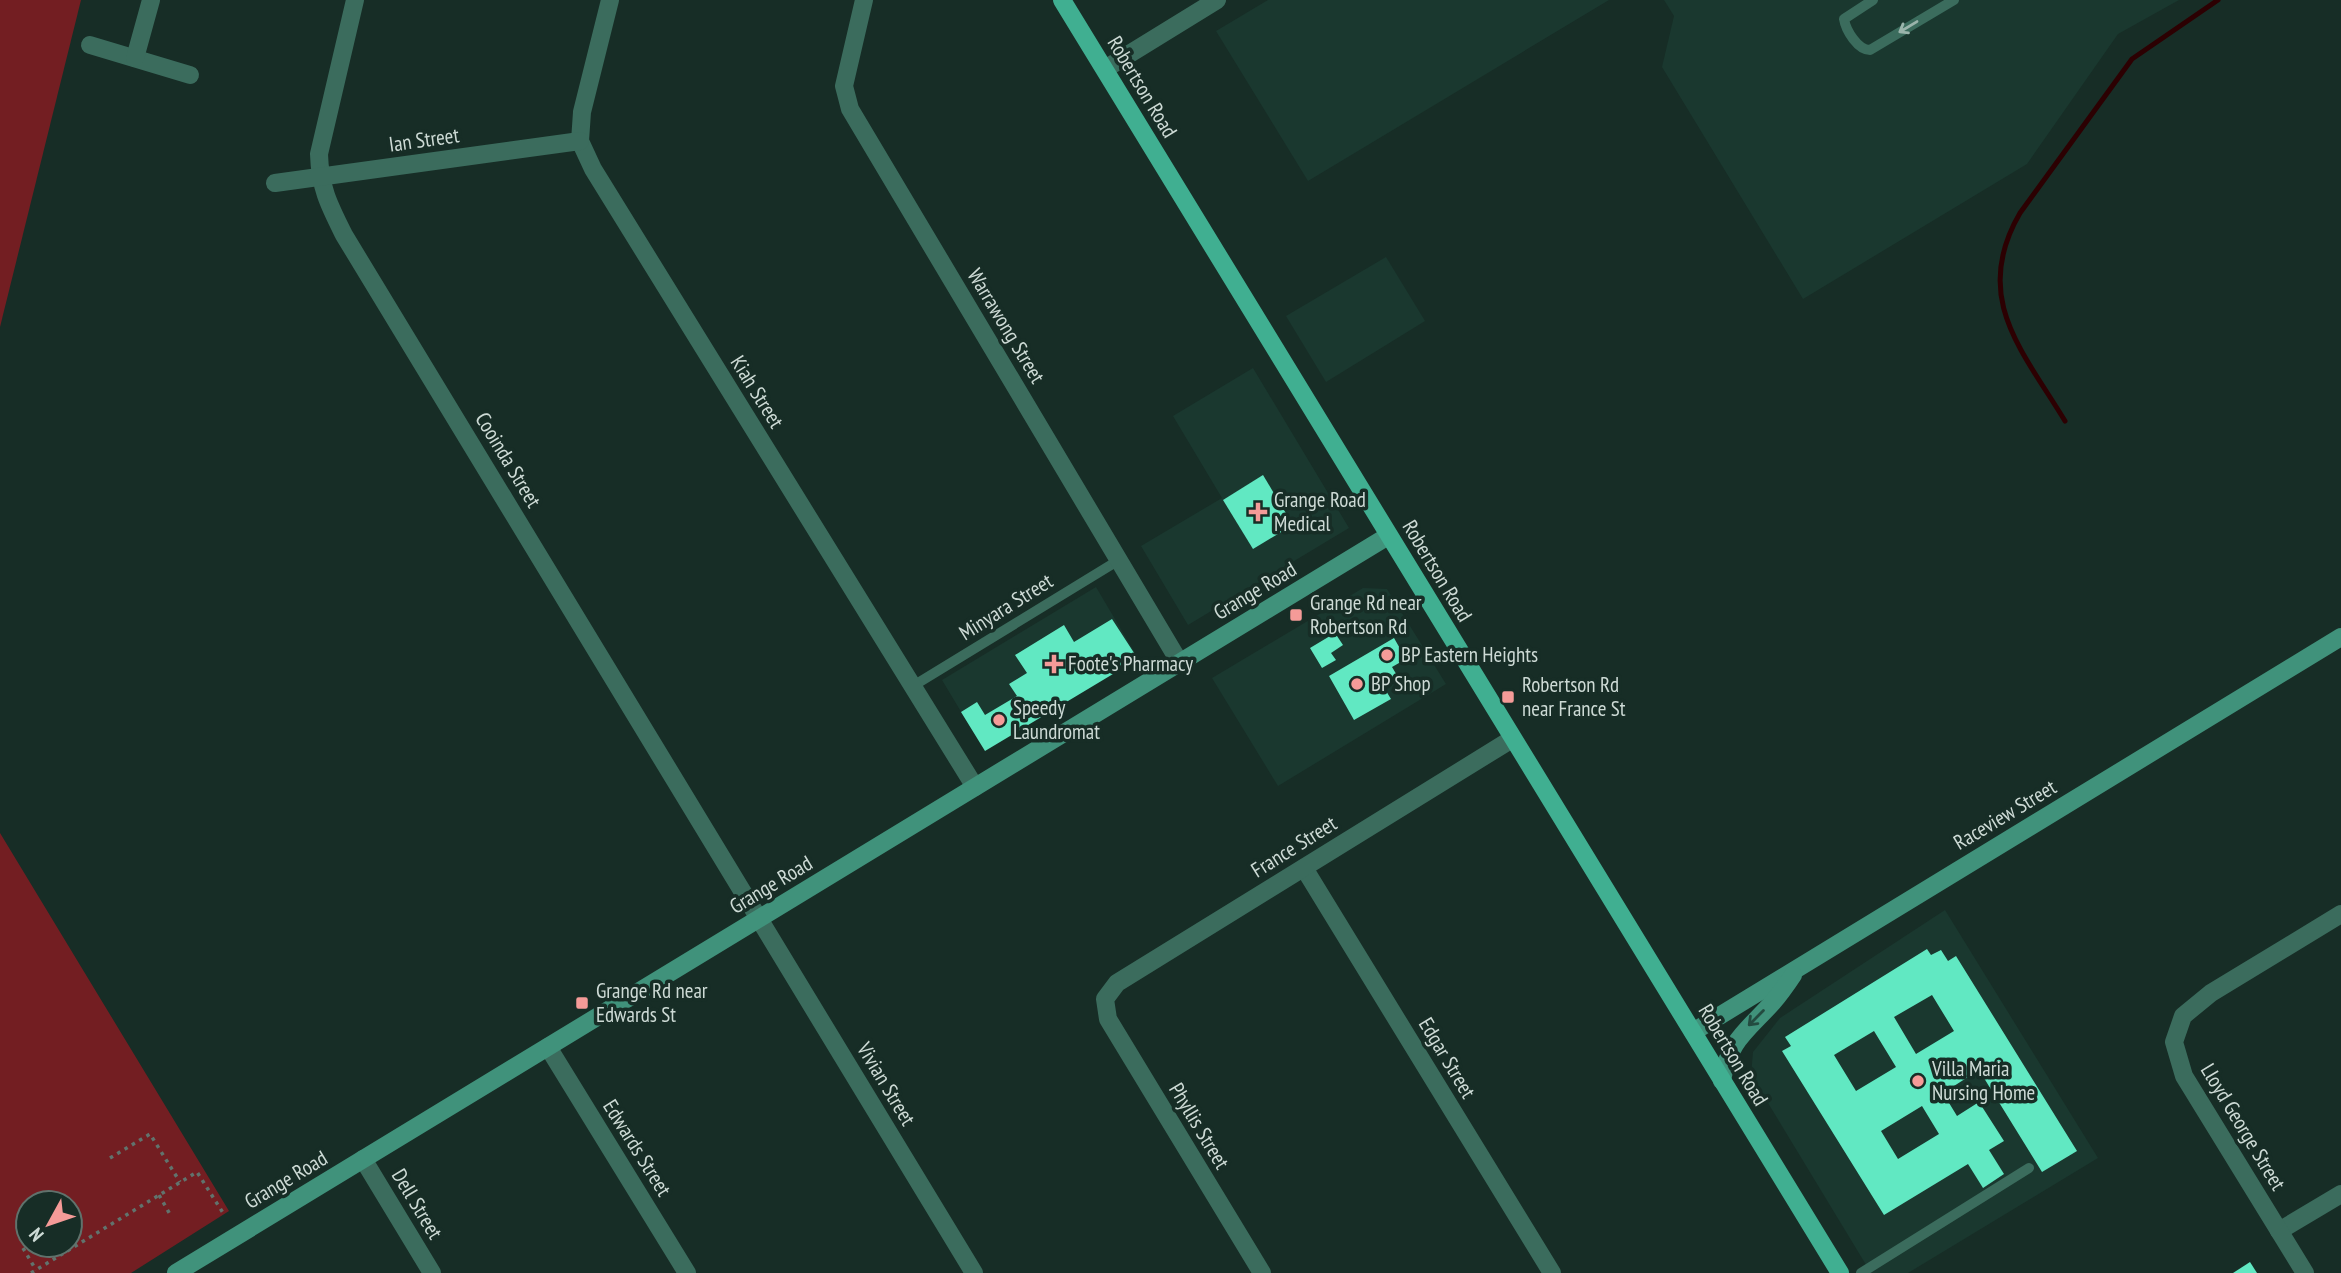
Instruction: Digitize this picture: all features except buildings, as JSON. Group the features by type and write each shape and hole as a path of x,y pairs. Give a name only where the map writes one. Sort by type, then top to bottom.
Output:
{"main road":[{"name":"Robertson Road","path":"1062,0 1839,1273"},
{"name":"Grange Road","path":"176,1273 1388,536"},
{"name":"Raceview Street","path":"1693,1032 2341,637"},
{"path":"1722,1081 1725,1063 1733,1045 1773,1002 1800,966"}],"street":[{"path":"135,58 151,0"},
{"name":"Cooinda Street","path":"355,0 318,154 319,178 325,199 344,235 759,919"},
{"path":"580,141 582,112 610,0"},
{"name":"Warrawong Street","path":"864,0 844,86 850,109 1180,663"},
{"path":"1105,69 1217,0"},
{"path":"90,45 190,75"},
{"name":"Ian Street","path":"275,183 580,141"},
{"name":"Kiah Street","path":"580,141 593,169 975,787"},
{"name":"France Street","path":"1105,999 1117,984 1512,739"},
{"name":"Edgar Street","path":"1304,868 1552,1273"},
{"name":"Lloyd George Street","path":"2305,1273 2184,1076 2174,1042 2183,1016 2211,993 2341,914"},
{"name":"Vivian Street","path":"759,919 974,1273"},
{"name":"Phyllis Street","path":"1105,999 1108,1019 1262,1273"},
{"name":"Edwards Street","path":"548,1047 687,1273"},
{"name":"Dell Street","path":"363,1160 432,1273"},
{"path":"2279,1231 2341,1194"}],"lane":[{"path":"1873,0 1844,19 1860,48 1865,50 1870,50 1954,0"},
{"name":"Minyara Street","path":"913,687 1119,560"},
{"path":"1861,1273 2029,1168"}],"path":[{"path":"110,1158 150,1133 180,1182"},
{"path":"31,1273 197,1172 225,1216"},
{"path":"159,1195 171,1216"},
{"path":"30,1259 36,1270"}],"shaded area":[{"path":"0,0 81,0 0,327"},
{"path":"1268,0 1609,0 1308,181 1216,31"},
{"path":"1664,0 2179,0 2118,34 2027,164 1803,299 1662,67 1674,16"},
{"path":"1386,257 1425,321 1326,382 1286,316"},
{"path":"1253,368 1349,528 1188,625 1141,546 1222,498 1173,416"},
{"path":"1096,587 1135,653 981,745 942,680"},
{"path":"1363,588 1387,589 1446,684 1278,786 1212,678"},
{"path":"0,833 229,1211 131,1273 0,1273"},
{"path":"1945,910 2098,1158 1908,1273 1871,1273 1751,1075 1753,1052 1780,1018"}],"waterway":[{"path":"2065,421 2019,346 2008,322 2001,297 2000,271 2006,243 2020,213 2132,59 2218,0"}],"place":[{"name":"Grange Road Medical","path":"1258,512"},
{"name":"Grange Rd near Robertson Rd","path":"1296,615"},
{"name":"BP Eastern Heights","path":"1387,655"},
{"name":"Foote's Pharmacy","path":"1054,664"},
{"name":"BP Shop","path":"1357,684"},
{"name":"Robertson Rd near France St","path":"1508,697"},
{"name":"Speedy Laundromat","path":"999,720"},
{"name":"Grange Rd near Edwards St","path":"582,1003"},
{"name":"Villa Maria Nursing Home","path":"1918,1081"}]}
